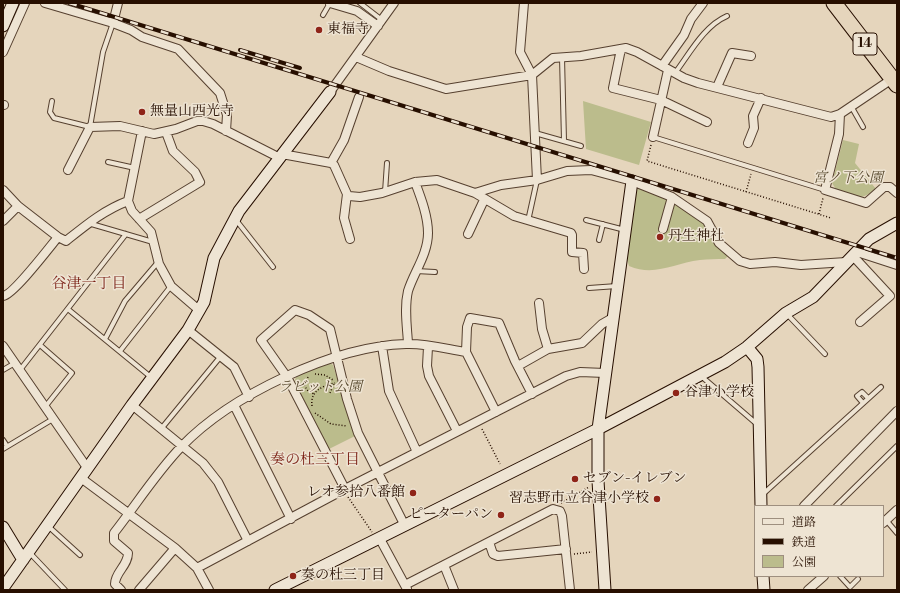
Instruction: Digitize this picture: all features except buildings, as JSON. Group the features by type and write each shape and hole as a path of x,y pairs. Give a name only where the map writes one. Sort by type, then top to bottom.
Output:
{"highway":[{"name":"14","path":"834,3 895,82"}],"street":[{"path":"3,26 13,3"},
{"path":"3,52 25,3"},
{"path":"45,3 113,23 131,30 142,37 178,49 220,93 226,107 226,131"},
{"path":"113,23 118,3"},
{"path":"330,3 357,12 380,23"},
{"path":"3,588 132,405 188,330 200,311 204,302 214,258 235,218 356,57 394,3"},
{"path":"524,3 520,52 532,75 538,180"},
{"path":"653,137 668,69 691,19 703,3"},
{"path":"356,57 389,71 446,88 532,75 553,58 595,55 626,48 637,52 698,83 831,117 840,114 851,106 895,82"},
{"path":"621,49 613,88 660,100 707,122"},
{"path":"717,87 732,53 751,56"},
{"path":"331,163 344,140 359,97"},
{"path":"748,143 754,128 753,116 761,98"},
{"path":"840,114 839,134 825,190 866,203 884,187 890,187 897,193"},
{"path":"68,170 90,128 120,126 154,134 166,132 197,121 213,124 281,156 331,163 334,165 347,194 344,218 350,239"},
{"path":"142,131 128,201 132,211 151,232 159,260 171,286 200,311"},
{"path":"139,219 200,182 195,172 173,151 166,132"},
{"path":"475,193 501,185 538,180 567,171 592,170 632,181 672,197 707,221 720,243 740,261 750,264 775,262 801,265 852,257 897,265"},
{"path":"347,194 349,196 360,197 385,192 416,182 437,180 475,193 484,200 514,216 571,233 572,252 583,253 584,269"},
{"path":"605,590 598,481 598,429 632,181"},
{"path":"408,343 406,303 416,271 426,250 428,232 416,182"},
{"path":"3,190 18,206 58,238 66,241 88,223 112,207 128,201"},
{"path":"663,229 672,197"},
{"path":"468,234 484,200"},
{"path":"3,221 18,206"},
{"path":"275,590 376,536 405,526 598,429 725,362 747,347 786,313 813,297 870,239 897,223"},
{"path":"3,296 7,295 18,284 58,238"},
{"path":"852,257 890,296 860,322"},
{"path":"539,303 542,329 548,349"},
{"path":"345,490 287,377 260,340 295,310 309,316 330,329 336,357 338,383 377,473 405,526"},
{"path":"518,366 548,349 582,343 602,324 614,317"},
{"path":"496,412 466,352 467,327 470,318 499,323 532,394"},
{"path":"188,330 234,367 249,396"},
{"path":"122,590 115,584 115,578 128,559 128,553 114,541 114,533 182,446 211,421 234,405 320,361 382,346 408,343 466,352"},
{"path":"3,346 53,419 85,473 130,513 175,548 197,568 209,590"},
{"path":"382,346 390,391 418,452"},
{"path":"428,347 427,366 429,376 457,431"},
{"path":"747,347 757,359 761,501"},
{"path":"197,568 457,431 566,376 580,372 605,373"},
{"path":"132,405 204,463 218,482 248,541"},
{"path":"234,405 291,519"},
{"path":"805,505 897,411"},
{"path":"376,536 406,588 444,565 553,509 560,511 562,516 570,590"},
{"path":"884,521 897,510"},
{"path":"3,527 26,556"},
{"path":"489,542 493,554 498,556 566,552"},
{"path":"140,590 175,548"},
{"path":"444,565 454,590"},
{"path":"764,577 764,590"},
{"path":"808,590 823,577"}],"lane":[{"path":"323,15 330,3"},
{"path":"360,3 380,23"},
{"path":"668,69 704,33 719,20 727,16"},
{"path":"52,101 50,112 54,118 90,128 103,52 113,23"},
{"path":"562,57 564,141"},
{"path":"851,106 863,127"},
{"path":"535,133 581,146"},
{"path":"653,137 825,190"},
{"path":"108,162 135,168"},
{"path":"385,192 387,163"},
{"path":"528,221 538,180"},
{"path":"235,218 272,267"},
{"path":"586,220 626,230"},
{"path":"88,223 155,243"},
{"path":"599,240 603,224"},
{"path":"3,370 17,367 40,345 69,310 70,305 126,234"},
{"path":"105,339 125,301 159,260"},
{"path":"416,271 435,272"},
{"path":"120,351 171,286"},
{"path":"589,288 618,286"},
{"path":"69,310 153,378"},
{"path":"786,313 825,354"},
{"path":"40,345 72,373 45,407"},
{"path":"161,429 221,356"},
{"path":"700,375 760,427"},
{"path":"761,501 881,387"},
{"path":"863,403 857,396 862,392 868,398"},
{"path":"3,440 5,448 53,419"},
{"path":"837,505 897,446"},
{"path":"884,521 897,533"},
{"path":"48,525 80,555"},
{"path":"26,556 65,590"},
{"path":"841,577 850,586 858,579"}],"path":[{"path":"653,137 647,161 831,218"},
{"path":"746,192 753,168"},
{"path":"818,214 825,190"},
{"path":"314,394 308,391 304,385 310,375 319,373 338,383"},
{"path":"330,393 338,383"},
{"path":"338,383 321,388 314,394 312,407 320,417 335,425 356,425"},
{"path":"478,421 500,464"},
{"path":"553,509 565,500 592,486"},
{"path":"345,490 376,536"},
{"path":"566,552 595,552"}],"green space":[{"path":"583,101 651,122 639,165 586,149"},
{"name":"宮ノ下公園","path":"843,140 859,144 855,163 876,189 865,196 857,197 837,191 832,183"},
{"path":"638,188 687,203 703,222 722,239 729,255 725,259 700,260 656,270 638,269 629,266 625,253 633,201"},
{"name":"ラビット公園","path":"327,361 333,365 355,436 329,449 294,382 297,375"}],"railway":[{"path":"69,3 897,258"},
{"path":"240,50 300,68"}],"place":[{"name":"東福寺","path":"319,30"},
{"name":"無量山西光寺","path":"142,112"},
{"name":"丹生神社","path":"660,237"},
{"name":"谷津小学校","path":"676,393"},
{"name":"セブン-イレブン","path":"575,479"},
{"name":"レオ参拾八番館","path":"413,493"},
{"name":"習志野市立谷津小学校","path":"657,499"},
{"name":"ピーターパン","path":"501,515"},
{"name":"奏の杜三丁目","path":"293,576"}],"district":[{"name":"谷津一丁目","path":"89,284"},
{"name":"奏の杜三丁目","path":"315,460"}]}
